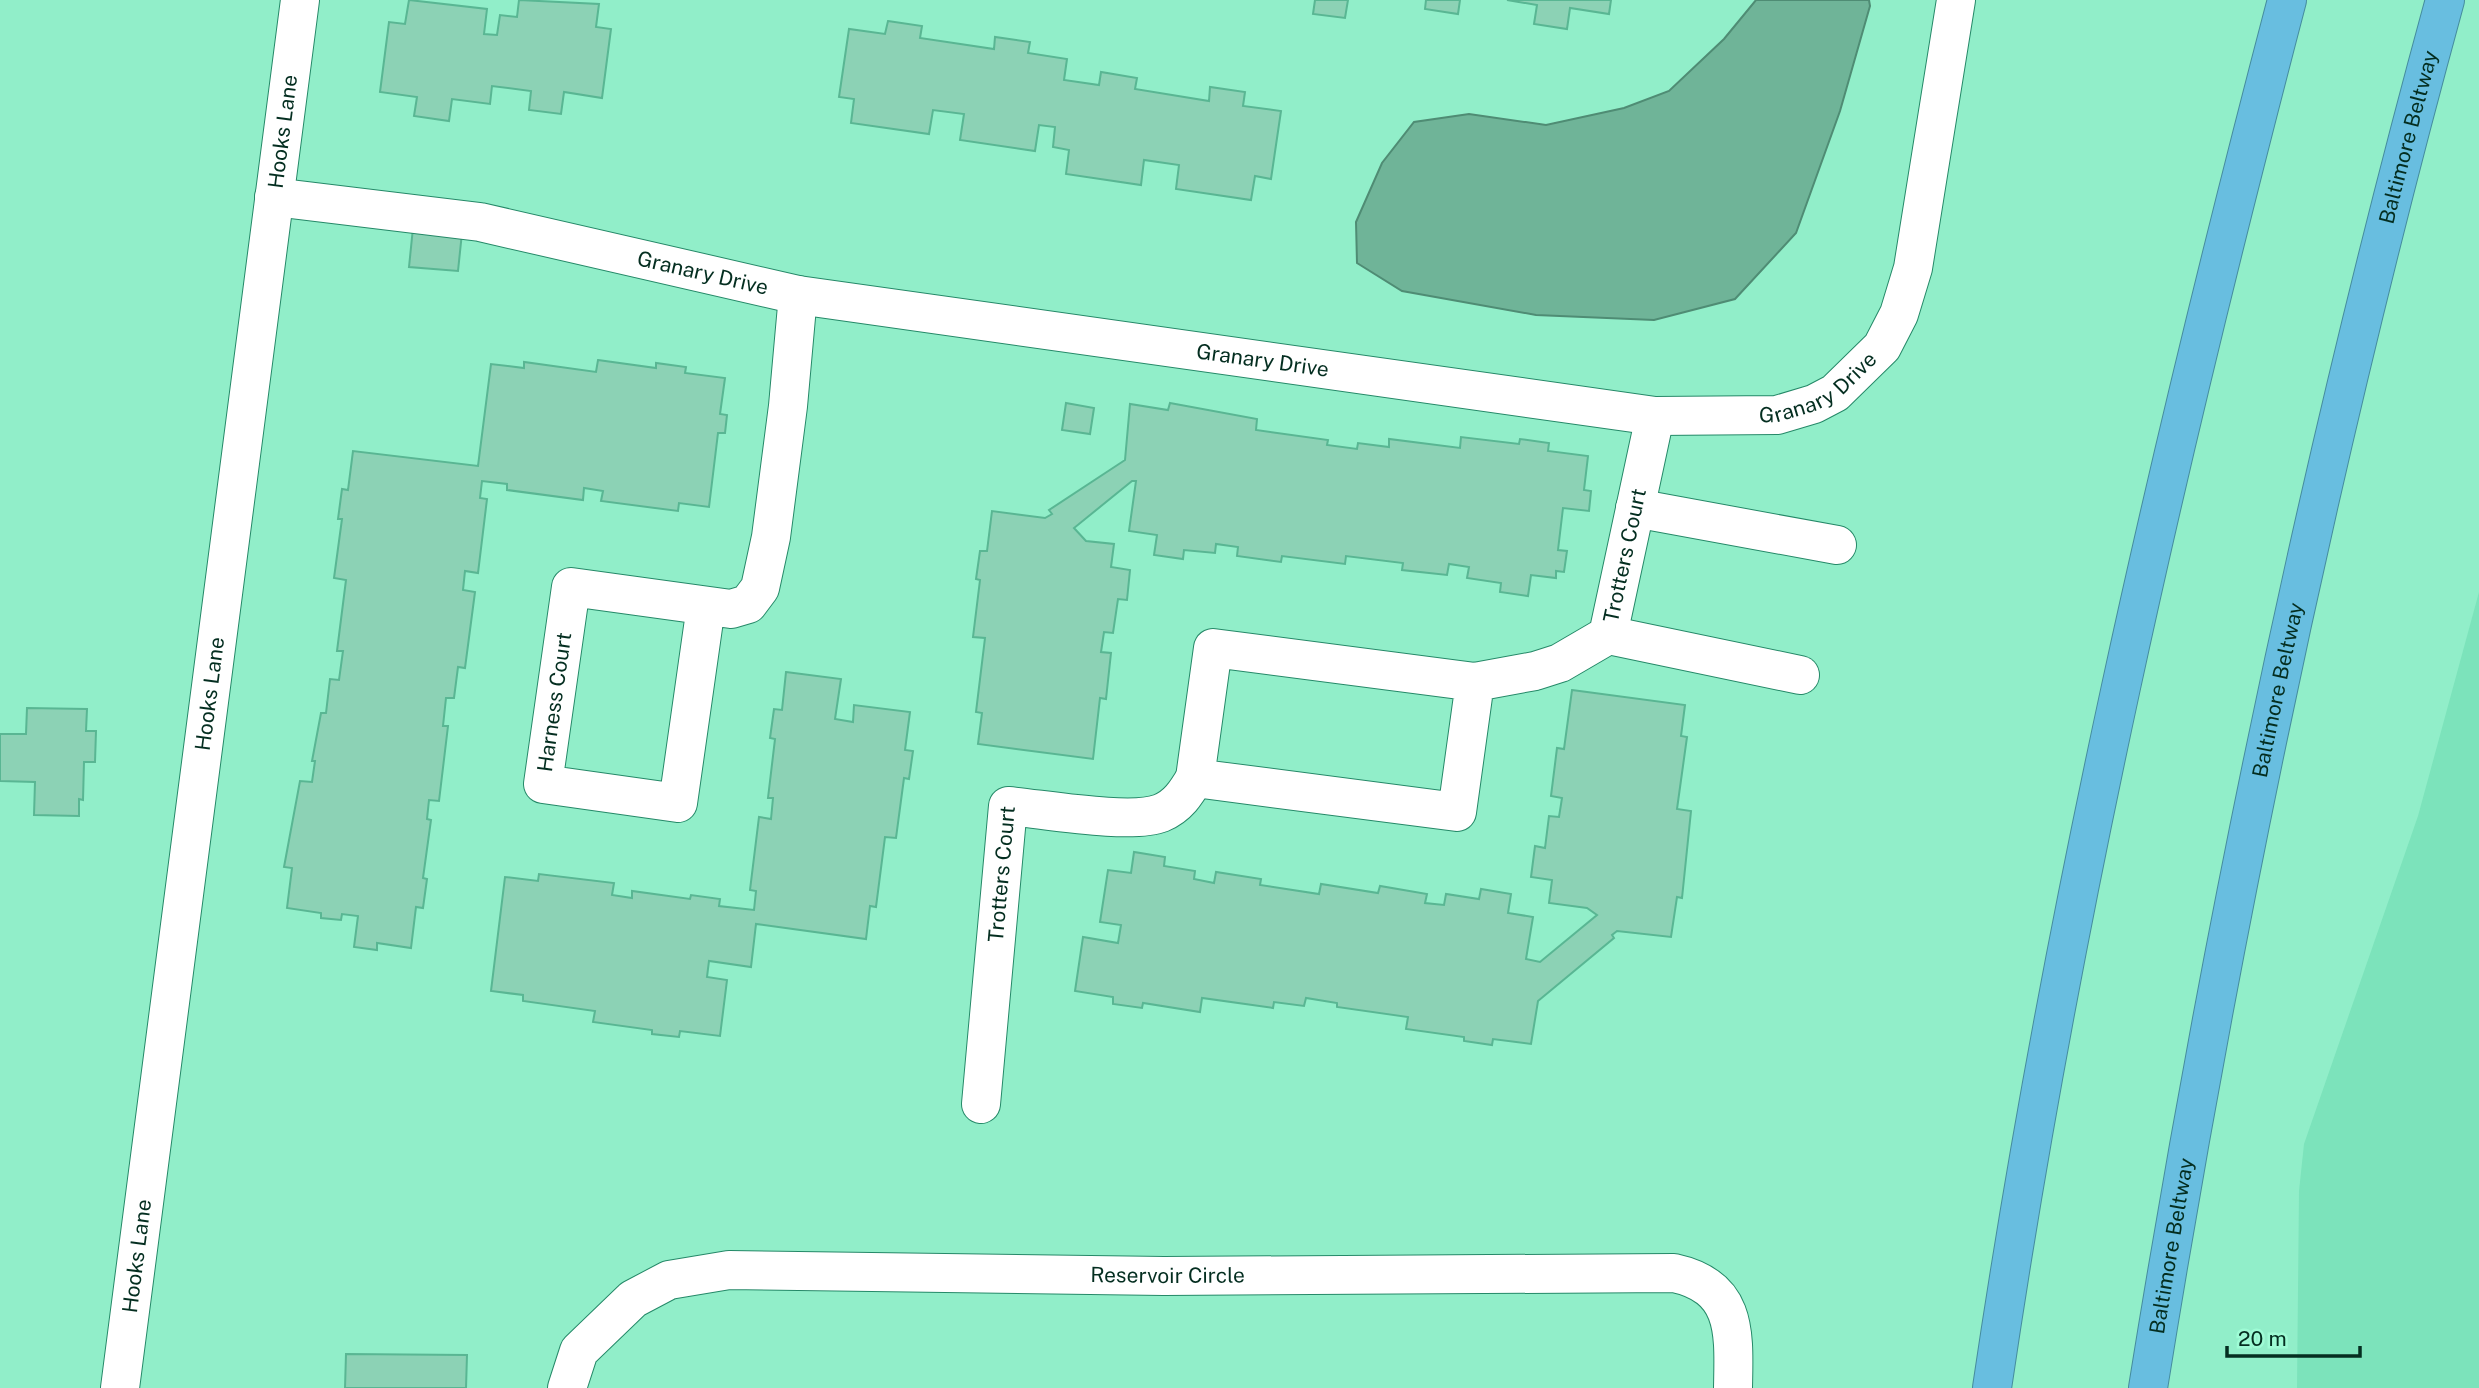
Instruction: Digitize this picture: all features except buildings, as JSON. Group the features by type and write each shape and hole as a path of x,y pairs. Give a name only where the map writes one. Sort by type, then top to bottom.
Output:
{"highway":[{"path":"1992,1388 2022,1179 2087,856 2171,466 2287,0"},
{"name":"Baltimore Beltway","path":"2148,1388 2173,1236 2234,911 2317,513 2445,0"}],"street":[{"name":"Hooks Lane","path":"120,1388 300,0"},
{"name":"Granary Drive","path":"274,197 480,222 798,296 1655,416 1777,415 1814,404 1835,393 1882,347 1899,314 1913,268 1956,0"},
{"name":"Harness Court","path":"706,606 678,803 543,784 571,587 731,609 748,604 760,588 784,432 798,296"},
{"name":"Trotters Court","path":"981,1104 1008,806 1135,817 1160,813 1180,801 1195,778 1213,648 1475,682 1535,671 1560,663 1608,635 1655,416"},
{"path":"1635,508 1836,544"},
{"path":"1608,635 1800,675"},
{"path":"1195,778 1457,812 1475,682"},
{"name":"Reservoir Circle","path":"567,1388 579,1351 633,1299 669,1280 729,1270 1164,1276 1674,1273 1697,1278 1716,1291 1727,1312 1734,1339 1733,1388"}],"shaded area":[{"path":"1756,0 1869,0 1870,6 1840,111 1796,233 1735,299 1654,320 1536,315 1402,291 1357,263 1356,222 1382,163 1414,122 1469,114 1546,125 1624,108 1669,91 1724,39"},
{"path":"2479,592 2479,1388 2297,1388 2299,1191 2304,1144 2418,816"}]}
